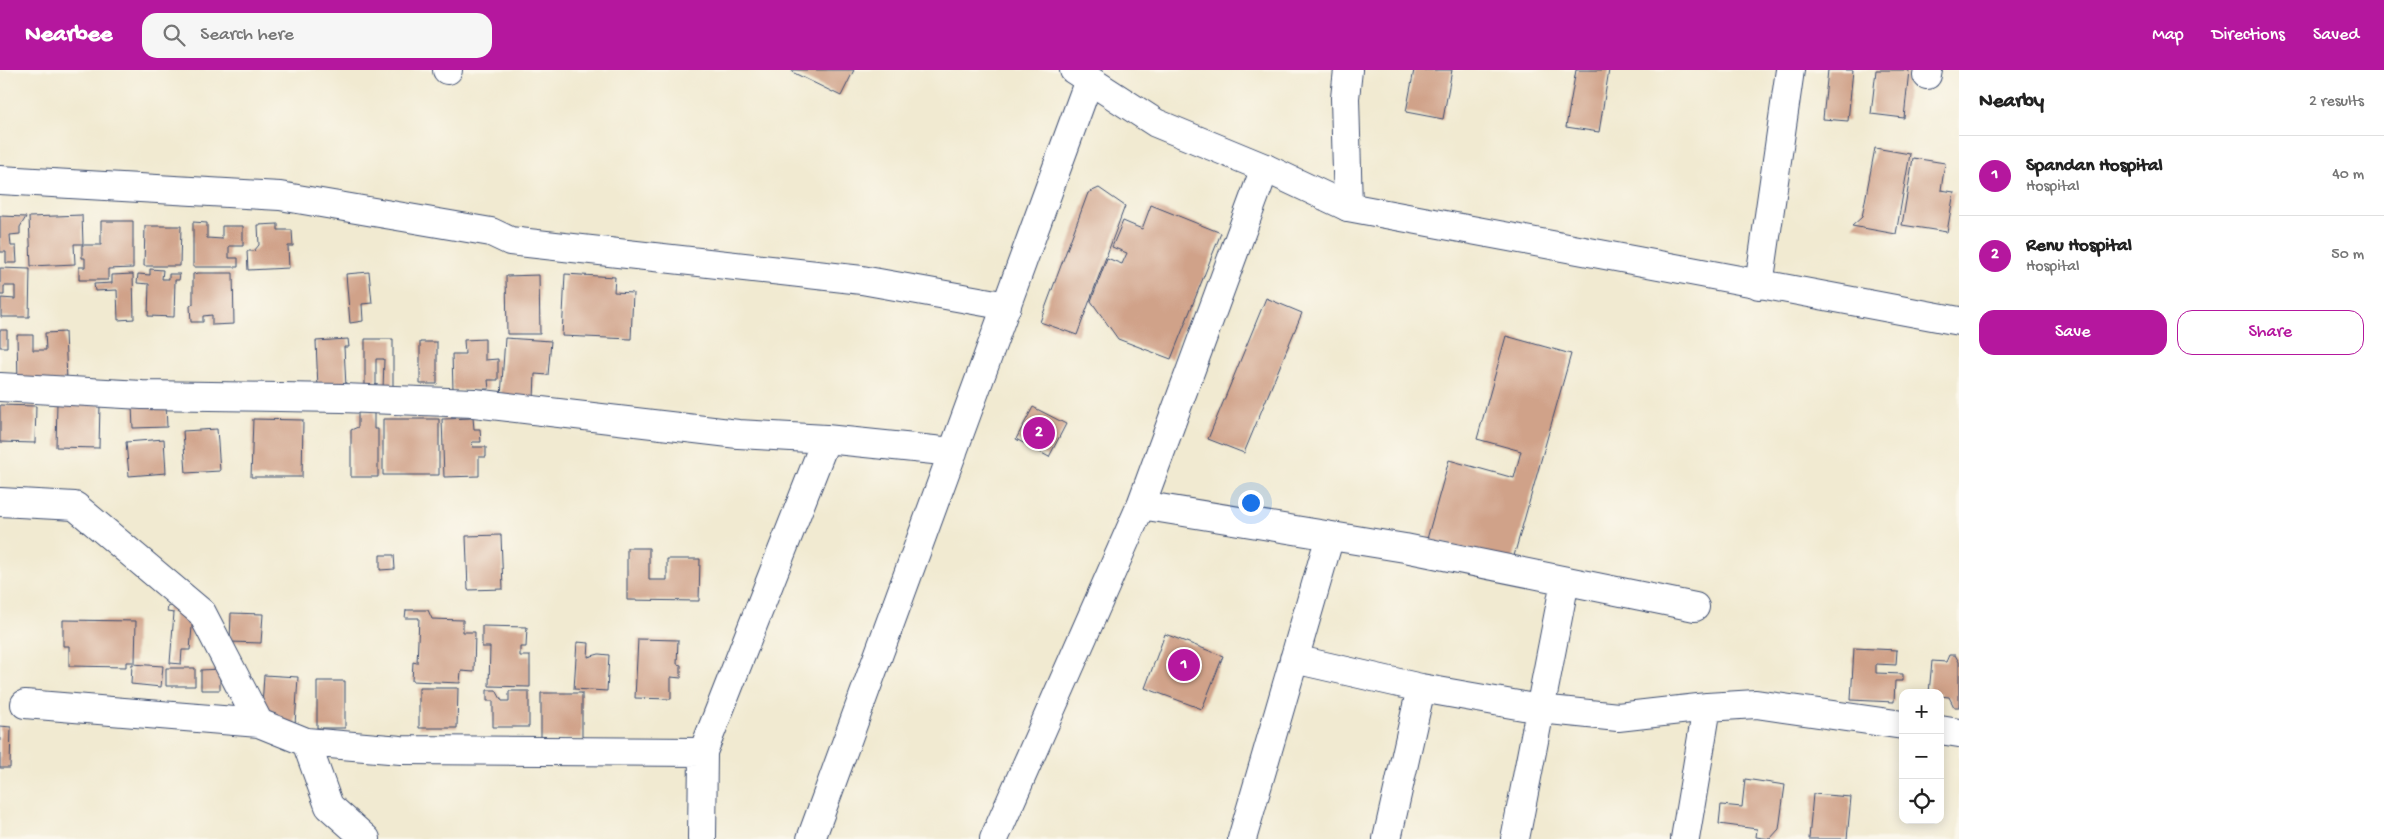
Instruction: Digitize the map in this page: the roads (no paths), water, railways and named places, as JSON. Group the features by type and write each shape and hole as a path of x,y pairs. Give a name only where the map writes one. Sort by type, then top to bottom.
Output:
{"main road":[{"path":"1348,70 1345,98 1348,208"},
{"path":"1759,285 1790,70"},
{"path":"811,839 1007,306 1082,75 1156,123 1265,168 1348,208 1959,321"},
{"path":"994,839 1141,505 1167,429 1265,168"},
{"path":"0,180 280,196 491,232 510,241 862,280 1007,306"},
{"path":"0,387 142,395 342,398 474,403 738,434 953,452"},
{"path":"702,839 703,752 826,440"},
{"path":"0,502 75,506 194,607 202,614 260,723"},
{"path":"1141,505 1405,548 1694,607"},
{"path":"1242,839 1330,536"},
{"path":"1515,839 1565,581"},
{"path":"1294,659 1421,688 1540,708 1618,717 1707,707 1756,704 1899,724"},
{"path":"1387,839 1421,688"},
{"path":"25,704 260,723 306,742 400,750 703,752"},
{"path":"1686,839 1707,707"},
{"path":"1944,731 1959,733"},
{"path":"306,742 329,806 366,839"}],"place":[{"name":"Renu Hospital","path":"1039,433"},
{"name":"Spandan Hospital","path":"1184,665"}]}
